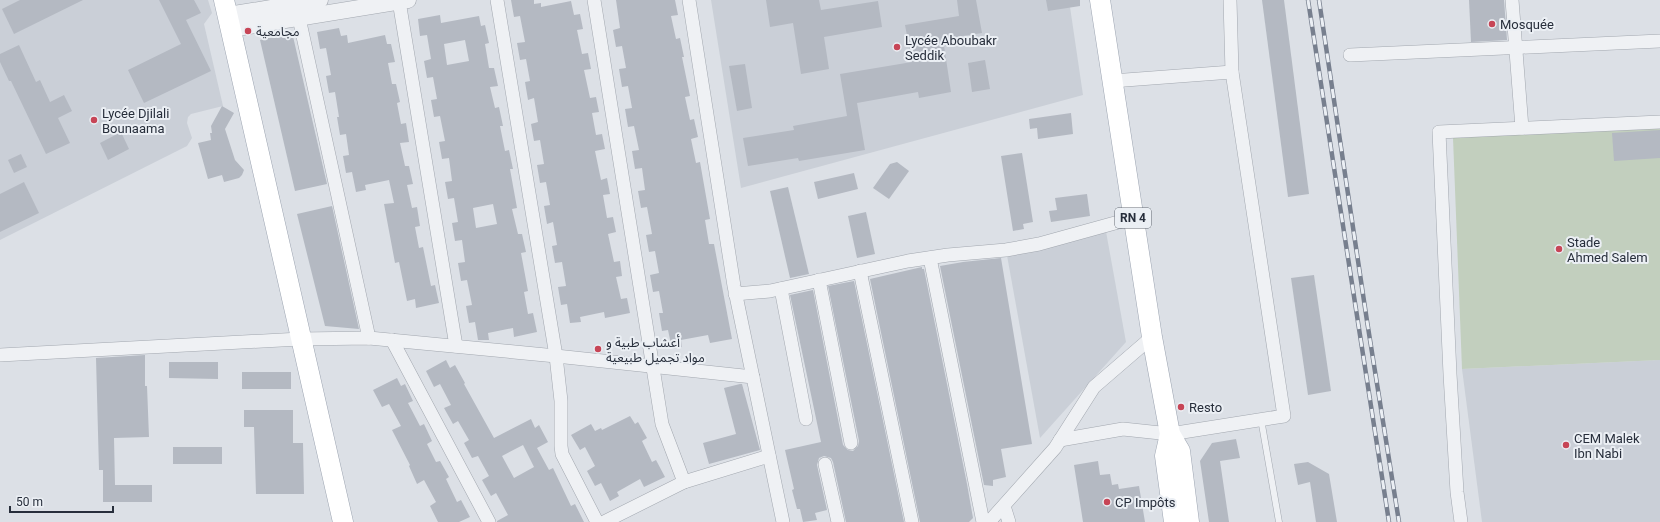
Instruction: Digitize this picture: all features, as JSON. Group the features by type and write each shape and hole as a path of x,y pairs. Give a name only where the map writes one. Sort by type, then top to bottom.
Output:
{"main road":[{"name":"RN 4","path":"1100,0 1152,337 1170,434 1180,451 1189,522"},
{"path":"228,14 300,339 343,522"},
{"name":"RN 4","path":"1170,434 1165,456 1174,522"}],"street":[{"path":"228,14 320,0"},
{"path":"497,0 556,356 561,401 560,446 562,454 597,522"},
{"path":"594,0 662,424 684,482"},
{"path":"689,0 735,294 783,522"},
{"path":"1060,440 1123,429 1170,434 1284,416 1232,72 1230,0"},
{"path":"1512,0 1522,128"},
{"path":"228,14 299,18 403,1 456,346"},
{"path":"299,18 369,338"},
{"path":"1350,55 1660,41"},
{"path":"1112,81 1232,72"},
{"path":"1461,522 1457,492 1450,374 1439,132 1660,122"},
{"path":"735,294 781,289 860,271 930,258 1020,248 1133,218"},
{"path":"930,258 983,522"},
{"path":"860,271 912,522"},
{"path":"819,280 850,443"},
{"path":"781,289 806,419"},
{"path":"989,522 1055,448 1094,387 1152,337"},
{"path":"0,355 300,339 369,338 753,377"},
{"path":"392,340 490,522"},
{"path":"604,522 684,482 769,456"},
{"path":"825,464 838,522"},
{"path":"1004,506 1009,522"}],"lane":[{"path":"1261,419 1279,522"}],"shaded area":[{"name":"Lycée Djilali Bounaama","path":"0,0 208,0 212,13 204,24 223,106 191,114 188,117 187,123 192,138 187,146 0,240"},
{"name":"Lycée Aboubakr Seddik","path":"711,0 1069,0 1083,95 741,188"},
{"path":"1105,226 1126,342 1040,438 1006,250"},
{"name":"CEM Malek Ibn Nabi","path":"1660,360 1660,522 1482,522 1462,369"}],"green space":[{"name":"Stade Ahmed Salem","path":"1660,127 1660,360 1462,369 1453,138"}],"building":[{"path":"20,0 83,0 14,34 2,9"},
{"path":"159,0 194,0 201,13 186,20 211,71 144,103 128,70 181,44"},
{"path":"511,0 534,0 534,4 541,3 541,7 571,1 574,15 580,14 583,29 577,30 582,54 588,53 591,69 584,70 590,98 596,97 599,112 592,113 596,135 602,134 605,149 595,151 601,180 607,178 610,194 603,195 607,218 613,217 616,232 608,234 614,262 620,261 622,276 616,277 621,299 627,298 630,313 605,318 604,312 580,317 581,322 570,323 567,304 561,305 558,287 566,286 562,262 555,263 552,246 557,245 553,222 547,224 544,206 550,205 546,182 540,183 537,165 544,164 540,140 534,141 531,124 538,122 534,98 528,100 525,82 530,81 526,59 520,60 517,43 525,42 520,16 514,17"},
{"path":"616,0 675,0 678,15 671,16 676,39 680,38 684,57 682,57 690,96 685,97 690,120 694,119 698,137 691,139 696,163 700,162 710,219 705,220 709,244 714,244 732,339 710,343 708,335 681,340 682,347 672,349 668,330 662,331 659,313 663,313 659,291 653,292 650,275 659,273 655,251 649,252 646,235 652,234 647,207 641,208 638,191 645,190 642,168 635,169 632,151 639,150 634,126 628,127 625,109 632,108 628,86 622,87 619,69 626,68 622,46 616,47 613,30 620,28"},
{"path":"766,0 819,0 821,10 878,1 882,27 824,37 829,69 801,74 793,23 770,27"},
{"path":"957,0 976,0 982,33 943,39 951,92 919,98 918,92 857,103 865,150 799,161 798,158 748,166 743,138 794,130 793,126 847,116 840,74 912,62 905,25 959,16"},
{"path":"1046,0 1080,0 1080,6 1048,11"},
{"path":"1262,0 1284,0 1309,194 1288,197"},
{"name":"Mosquée","path":"1469,0 1504,0 1507,40 1471,42"},
{"path":"440,15 441,23 479,16 481,26 485,25 489,43 485,44 489,68 494,68 498,86 490,87 495,108 499,107 503,126 500,126 505,151 509,150 513,169 510,169 517,208 512,209 518,234 522,234 526,252 521,253 528,291 524,292 528,314 533,313 537,332 514,337 513,328 488,333 489,340 478,340 475,322 469,323 466,306 472,305 467,280 461,281 458,263 465,262 462,240 455,241 452,223 458,222 454,198 448,199 445,182 452,181 449,158 442,159 439,142 445,141 440,116 434,117 431,100 437,99 433,77 427,78 424,61 431,59 427,35 420,36 418,19","holes":["465,40 469,61 447,65 444,44","493,204 497,224 476,228 473,208"]},
{"path":"339,28 341,36 347,35 348,43 385,35 387,44 391,44 395,62 388,63 392,84 396,84 400,102 397,103 401,124 406,123 409,142 400,143 405,166 409,166 413,184 407,185 412,208 417,207 420,226 415,227 419,248 423,247 431,286 435,285 439,303 416,308 415,299 407,301 399,262 395,263 384,204 394,203 389,180 365,185 366,190 356,192 352,172 346,173 343,156 349,155 346,134 340,135 335,92 329,93 326,76 331,75 326,48 320,49 317,32"},
{"path":"292,32 327,184 295,191 260,40"},
{"path":"19,45 36,82 40,80 50,102 64,95 72,111 58,118 70,143 46,154 11,81 9,81 0,62 0,54"},
{"path":"985,60 990,89 972,92 968,63"},
{"path":"745,64 752,108 737,111 729,66"},
{"path":"222,106 234,113 225,129 235,160 244,170 239,178 224,182 222,175 208,179 198,143 211,140 211,126"},
{"path":"1071,113 1073,134 1038,139 1037,128 1030,129 1029,119"},
{"path":"1660,130 1660,158 1614,161 1612,133"},
{"path":"121,132 129,149 108,160 100,143"},
{"path":"1022,153 1033,222 1023,224 1024,229 1013,231 1001,156"},
{"path":"21,154 27,167 14,173 8,160"},
{"path":"897,162 909,171 889,199 873,188 890,164"},
{"path":"854,173 858,189 818,199 814,182"},
{"path":"24,182 39,213 0,232 0,194"},
{"path":"788,187 809,274 790,278 770,191"},
{"path":"1087,194 1090,216 1051,222 1049,211 1057,210 1055,198"},
{"path":"332,206 359,329 325,326 297,214"},
{"path":"866,212 875,254 857,258 848,216"},
{"path":"1001,258 1032,444 1001,449 1006,477 993,480 993,486 984,485 940,266"},
{"path":"922,267 922,269 924,269 967,484 973,518 969,522 920,522 870,279"},
{"path":"1314,275 1331,391 1308,395 1291,278"},
{"path":"854,281 904,522 846,522 833,462 831,458 824,456 819,458 817,465 827,510 815,513 817,520 803,522 800,509 797,509 792,490 794,489 785,450 821,442 790,295 813,290 843,445 848,450 853,451 858,446 859,441 828,286"},
{"path":"145,355 145,386 147,386 149,437 114,438 115,485 152,485 152,502 103,502 103,470 99,470 96,358"},
{"path":"446,360 450,368 455,365 494,438 531,419 535,428 539,425 548,442 537,448 549,470 553,468 571,506 575,504 584,522 497,522 508,515 496,493 491,496 482,480 489,476 478,456 472,458 464,443 469,440 458,421 453,424 444,408 451,405 440,384 434,387 426,371","holes":["523,445 534,467 514,478 502,456"]},
{"path":"169,362 218,362 218,379 169,378"},
{"path":"242,372 291,372 291,389 242,389"},
{"path":"397,378 401,386 405,384 413,401 408,403 420,426 424,424 432,441 427,444 436,462 440,461 449,477 446,479 457,502 461,500 470,517 459,522 438,522 430,506 436,502 424,480 417,484 409,466 410,465 392,430 401,426 389,404 382,407 373,390"},
{"path":"742,384 760,450 709,464 703,443 736,434 724,388"},
{"path":"244,410 293,410 293,443 303,443 304,494 256,494 254,427 244,427"},
{"path":"630,416 635,424 638,422 647,438 642,441 652,462 656,460 665,477 644,487 640,479 617,492 619,496 610,501 601,483 595,486 587,471 595,466 585,447 580,450 571,435 591,424 595,431 601,428 602,430"},
{"path":"1236,439 1240,458 1220,461 1229,522 1209,522 1200,461 1212,443"},
{"path":"173,447 222,447 222,464 173,464"},
{"path":"1098,461 1100,475 1110,474 1112,485 1118,484 1119,489 1139,486 1145,522 1083,522 1074,465"},
{"path":"1308,462 1329,474 1337,522 1316,522 1310,482 1298,485 1294,464"}],"railway":[{"path":"1308,0 1389,522"},
{"path":"1319,0 1399,522"}],"place":[{"name":"Mosquée","path":"1492,24"},
{"name":"مجامعية","path":"248,31"},
{"name":"Lycée Aboubakr Seddik","path":"897,47"},
{"name":"Lycée Djilali Bounaama","path":"94,120"},
{"name":"Stade Ahmed Salem","path":"1559,249"},
{"name":"أعشاب طبية و مواد تجميل طبيعية","path":"598,349"},
{"name":"Resto","path":"1181,407"},
{"name":"CEM Malek Ibn Nabi","path":"1566,445"},
{"name":"CP Impôts","path":"1107,502"}]}
